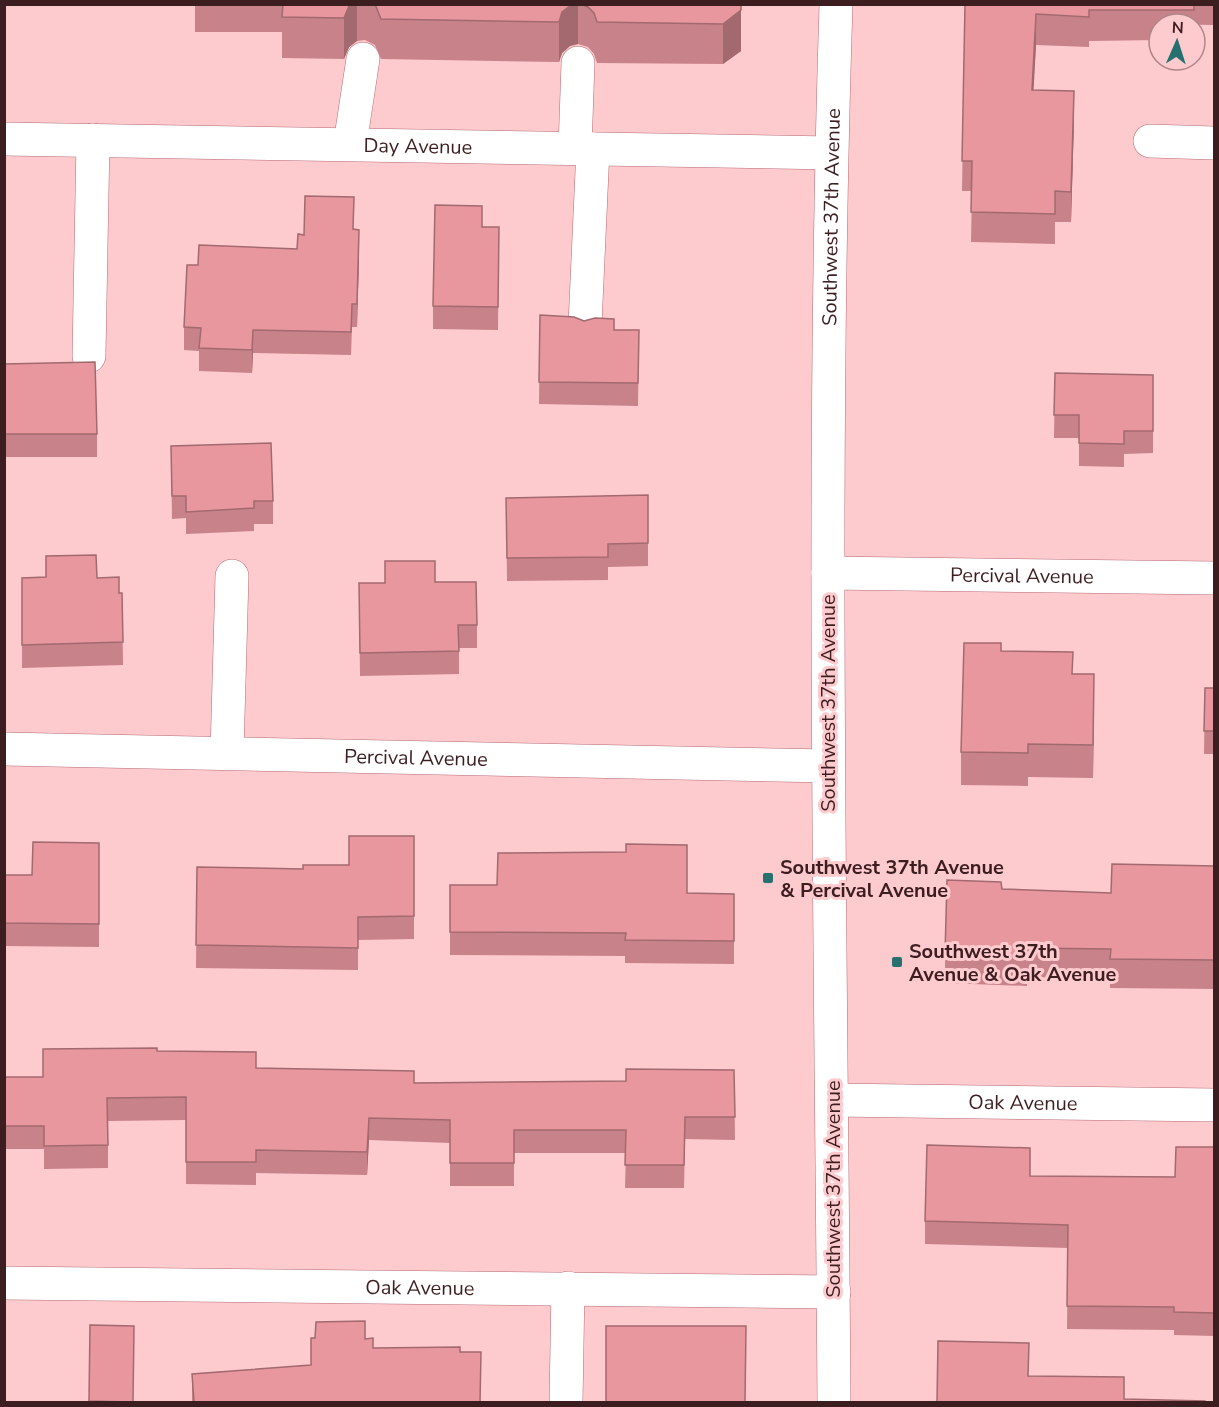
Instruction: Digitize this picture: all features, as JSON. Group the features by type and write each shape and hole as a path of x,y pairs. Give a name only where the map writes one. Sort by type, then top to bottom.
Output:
{"street":[{"name":"Southwest 37th Avenue","path":"834,1402 828,573 831,153 836,4"},
{"path":"350,144 363,59"},
{"path":"578,63 584,149 585,325"},
{"name":"Day Avenue","path":"4,139 831,153"},
{"path":"89,356 93,140"},
{"path":"1150,141 1215,143"},
{"name":"Percival Avenue","path":"828,573 1215,578"},
{"path":"227,752 232,576"},
{"name":"Percival Avenue","path":"4,748 828,766"},
{"name":"Oak Avenue","path":"832,1100 1215,1105"},
{"name":"Oak Avenue","path":"4,1284 834,1292"},
{"path":"566,1402 567,1288"}],"building":[{"path":"283,4 351,4 344,18 282,17"},
{"path":"375,4 575,4 562,12 559,22 381,19"},
{"path":"581,4 741,4 741,10 723,24 597,22 594,13"},
{"path":"965,4 1194,4 1194,10 1089,10 1089,17 1036,14 1032,90 1074,91 1071,192 1055,191 1055,214 971,212 972,161 962,161"},
{"path":"305,196 354,197 353,229 359,230 357,304 352,304 351,332 253,330 252,350 199,348 201,328 184,327 187,265 198,265 199,245 297,249 298,234 304,235"},
{"path":"435,205 482,206 482,227 499,227 498,307 433,306"},
{"path":"540,315 574,317 584,321 595,318 614,319 614,330 639,330 638,383 539,382"},
{"path":"95,362 97,434 4,434 4,364"},
{"path":"1055,373 1153,375 1153,431 1124,431 1124,444 1079,443 1079,415 1054,415"},
{"path":"271,443 273,501 254,501 254,508 186,512 186,496 172,496 171,446"},
{"path":"648,495 648,543 608,544 608,557 507,558 506,498"},
{"path":"96,555 97,578 119,577 119,593 122,593 123,642 22,645 22,578 46,577 46,556"},
{"path":"385,561 435,561 435,582 476,582 477,625 458,625 459,651 360,653 359,583 385,583"},
{"path":"964,643 1001,643 1001,651 1073,652 1072,674 1094,674 1093,745 1028,744 1028,753 961,752"},
{"path":"1205,688 1215,688 1215,731 1204,731"},
{"path":"349,836 414,836 414,916 358,917 358,948 196,945 197,867 303,869 303,865 349,865"},
{"path":"33,842 99,843 99,924 4,923 4,875 32,875"},
{"path":"626,844 687,845 687,893 734,894 734,941 625,940 626,933 450,932 450,885 497,885 498,853 626,852"},
{"path":"1112,864 1215,866 1215,960 1110,959 1111,949 1027,948 1027,957 945,954 947,880 1001,882 1002,889 1111,893"},
{"path":"157,1048 157,1051 256,1052 256,1068 414,1071 414,1083 626,1081 626,1069 734,1070 735,1117 685,1117 684,1165 625,1165 626,1130 514,1130 514,1163 450,1163 450,1120 369,1118 367,1152 256,1150 256,1162 186,1162 186,1097 107,1098 108,1145 44,1146 44,1126 4,1126 4,1077 43,1077 43,1049"},
{"path":"927,1145 1030,1148 1030,1176 1175,1177 1176,1147 1215,1147 1215,1313 1174,1312 1174,1307 1067,1306 1068,1225 925,1221"},
{"path":"365,1321 365,1339 373,1338 373,1348 460,1347 460,1352 481,1352 480,1402 194,1402 192,1374 311,1365 311,1338 315,1338 316,1322"},
{"path":"90,1325 134,1326 133,1402 89,1401"},
{"path":"606,1326 746,1326 745,1402 606,1402"},
{"path":"938,1341 1029,1343 1028,1376 1124,1377 1124,1399 1205,1402 937,1402"}],"place":[{"name":"Southwest 37th Avenue & Percival Avenue","path":"768,878"},
{"name":"Southwest 37th Avenue & Oak Avenue","path":"897,962"}]}
